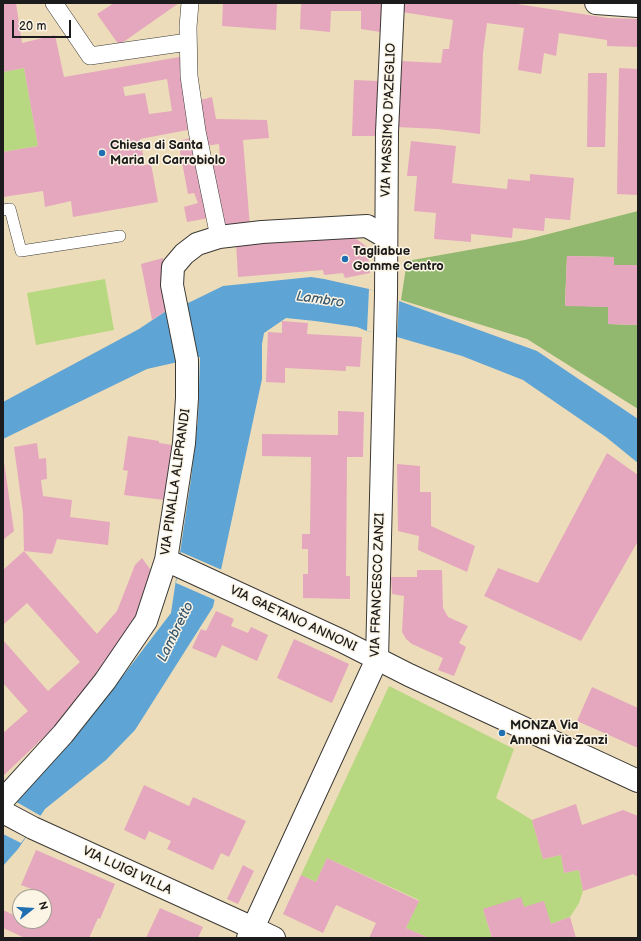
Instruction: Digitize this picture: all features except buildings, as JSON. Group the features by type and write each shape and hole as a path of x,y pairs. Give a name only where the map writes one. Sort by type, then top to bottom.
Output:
{"street":[{"path":"54,3 90,56 188,42"},
{"path":"190,3 188,27 189,76 198,131 219,237"},
{"name":"VIA MASSIMO D'AZEGLIO","path":"386,237 387,132 393,3"},
{"path":"596,3 638,6"},
{"name":"VIA PINALLA ALIPRANDI","path":"3,800 64,734 109,675 146,621 170,562 184,443 187,398 187,360 172,285 173,267 184,254 197,244 219,237 262,232 367,226 386,237"},
{"name":"VIA FRANCESCO ZANZI","path":"251,933 376,659 386,295 386,237"},
{"name":"VIA GAETANO ANNONI","path":"170,562 342,641 376,659 638,781"},
{"name":"VIA LUIGI VILLA","path":"3,812 33,828 251,933 274,938"}],"lane":[{"path":"3,210 10,209 21,252 120,236"}],"green space":[{"path":"24,68 38,146 3,152 3,72"},
{"path":"638,211 638,265 614,265 614,257 567,256 565,305 608,307 608,324 638,325 638,409 527,339 401,300 407,261 525,240"},
{"path":"105,279 114,330 36,345 27,293"},
{"path":"389,686 514,749 496,798 532,820 543,859 561,855 564,873 579,870 583,891 579,903 570,917 551,924 524,907 483,909 492,938 429,938 406,928 419,900 327,858 316,882 301,875"}],"water":[{"path":"311,277 369,289 537,351 638,419 638,463 606,437 523,380 462,356 397,337 367,331 357,327 286,318 264,333 262,344 262,379 213,607 135,730 106,760 45,809 18,849 3,866 3,812 112,690 171,613 191,479 198,419 200,357 147,369 3,439 3,402 139,329 169,309 182,306 223,286"}],"pier":[{"path":"369,289 399,301 397,337 367,331"},
{"path":"181,552 222,570 215,600 176,583"},
{"path":"13,800 41,816 21,843 3,834 3,812"}],"place":[{"name":"Chiesa di Santa Maria al Carrobiolo","path":"102,153"},
{"name":"Tagliabue Gomme Centro","path":"345,259"},
{"name":"MONZA Via Annoni Via Zanzi","path":"502,733"}],"water label":[{"name":"Lambro","path":"320,300"},
{"name":"Lambretto","path":"176,632"}]}
